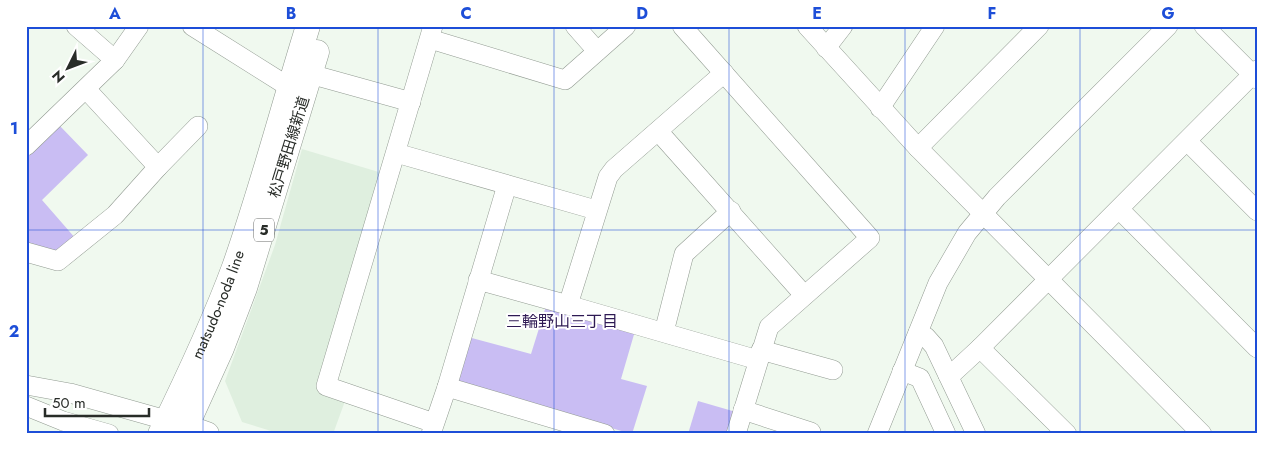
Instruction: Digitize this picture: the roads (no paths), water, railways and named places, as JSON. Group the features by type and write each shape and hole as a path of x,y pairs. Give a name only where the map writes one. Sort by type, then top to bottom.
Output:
{"main road":[{"name":"matsudo-noda line","path":"180,430 181,393 234,267 308,26"},
{"name":"松戸野田線新道","path":"180,430 222,348 245,288 324,26"}],"street":[{"path":"76,26 115,60"},
{"path":"26,146 115,60 139,26"},
{"path":"192,26 289,87"},
{"path":"575,26 597,51"},
{"path":"507,185 433,428 326,386 432,32 566,80 626,26"},
{"path":"682,26 870,238 769,327 736,434"},
{"path":"807,26 918,148 1202,434"},
{"path":"826,48 843,26"},
{"path":"880,108 935,26"},
{"path":"918,148 1039,26"},
{"path":"877,434 938,284 967,233 997,198 1168,26"},
{"path":"948,375 954,372 980,348 1255,74 1204,26"},
{"path":"568,305 596,210 608,178 614,169 724,73"},
{"path":"310,74 411,102"},
{"path":"86,89 158,167"},
{"path":"26,252 58,261 115,215 198,126"},
{"path":"658,131 804,295"},
{"path":"1187,142 1257,212"},
{"path":"396,153 596,210"},
{"path":"1119,209 1257,348"},
{"path":"664,332 684,254 730,212"},
{"path":"478,280 664,332 759,355 833,370"},
{"path":"918,333 926,337 934,346 976,430"},
{"path":"980,348 1066,434"},
{"path":"902,371 920,378 946,434"},
{"path":"26,385 70,393 180,430"},
{"path":"447,387 582,431 605,434"},
{"path":"26,406 63,421 109,434"},
{"path":"743,410 811,432"}],"district":[{"name":"三輪野山三丁目","path":"562,321"}]}
